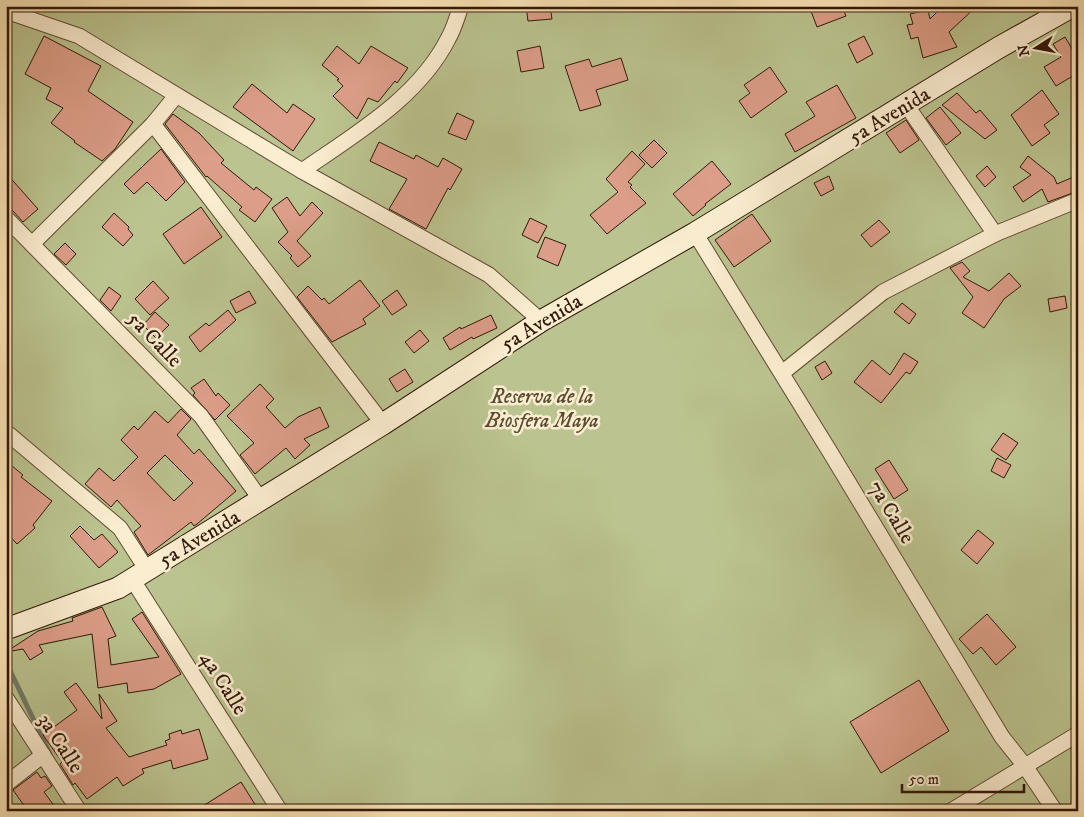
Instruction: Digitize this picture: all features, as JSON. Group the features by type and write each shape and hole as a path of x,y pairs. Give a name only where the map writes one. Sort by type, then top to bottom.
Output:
{"street":[{"path":"302,171 386,111 427,72 449,38 461,6"},
{"name":"5a Avenida","path":"6,629 118,588 383,424 541,320 695,233 907,106 998,48 1073,6"},
{"path":"6,11 79,36 302,171 489,275 541,320"},
{"path":"32,244 153,124 176,96"},
{"path":"907,106 995,234"},
{"path":"153,124 383,424"},
{"path":"782,373 883,292 995,234 1078,200"},
{"name":"5a Calle","path":"6,218 201,416 261,500"},
{"name":"7a Calle","path":"695,233 1002,737 1025,766 1055,811"},
{"name":"4a Calle","path":"6,432 120,528 139,574 280,811"},
{"name":"3a Calle","path":"6,698 80,811"},
{"path":"951,811 1078,734"},
{"path":"6,784 43,755"}],"green space":[{"name":"Reserva de la Biosfera Maya","path":"6,6 1078,6 1078,811 6,811"}],"building":[{"path":"526,6 550,6 552,19 528,21"},
{"path":"809,6 842,6 846,16 817,27"},
{"path":"943,6 977,6 949,32 957,47 923,58 918,37 911,39 907,25 913,24 910,14 928,10 930,19"},
{"path":"44,36 101,66 88,91 133,122 115,149 102,161 51,123 63,108 46,99 51,88 25,74"},
{"path":"864,36 873,54 857,63 848,44"},
{"path":"1065,37 1078,59 1078,73 1056,86 1044,67 1061,57 1053,44"},
{"path":"337,46 359,64 371,46 408,68 397,83 395,81 378,102 368,98 357,119 333,96 343,86 337,80 339,79 322,65"},
{"path":"540,46 544,68 521,72 517,51"},
{"path":"621,58 628,80 596,90 601,105 580,111 565,66 589,59 592,67"},
{"path":"770,67 787,92 751,118 739,101 750,93 744,85"},
{"path":"252,84 287,113 293,104 315,119 293,151 233,107"},
{"path":"837,85 856,118 795,152 785,134 815,116 806,102"},
{"path":"1042,90 1059,114 1044,125 1050,133 1032,146 1011,115"},
{"path":"957,93 976,113 980,110 997,130 985,139 942,105"},
{"path":"940,107 961,133 946,145 926,118"},
{"path":"457,113 474,121 466,140 448,133"},
{"path":"173,114 199,133 224,160 221,163 254,190 256,187 272,199 255,222 239,210 242,207 206,177 165,124"},
{"path":"906,120 919,140 900,153 886,133"},
{"path":"654,140 667,153 652,168 639,155"},
{"path":"379,142 414,159 416,155 438,167 443,158 462,169 450,190 448,188 426,229 389,209 407,179 370,161"},
{"path":"161,149 185,182 166,201 147,182 134,194 124,184"},
{"path":"632,151 645,164 628,182 632,185 630,187 646,203 607,234 590,215 618,192 606,179"},
{"path":"1028,156 1054,177 1057,184 1078,175 1078,191 1048,202 1042,189 1023,202 1013,187 1031,175 1020,167"},
{"path":"712,161 731,184 693,216 673,194"},
{"path":"987,166 996,177 985,187 976,176"},
{"path":"6,173 38,209 23,222 13,211 6,209"},
{"path":"829,176 834,189 821,196 814,183"},
{"path":"287,197 300,216 312,202 323,213 297,241 311,256 298,267 290,258 292,256 278,242 288,232 272,208"},
{"path":"201,207 222,237 184,264 163,234"},
{"path":"114,213 129,227 128,229 133,235 123,246 102,227"},
{"path":"752,214 771,241 734,267 715,240"},
{"path":"530,218 547,226 538,243 522,235"},
{"path":"879,220 890,232 871,247 861,235"},
{"path":"545,237 566,245 558,266 537,257"},
{"path":"65,243 76,254 66,265 54,254"},
{"path":"962,262 970,271 963,277 989,291 1009,273 1021,286 1004,299 984,328 962,313 973,297 950,268"},
{"path":"360,280 380,306 363,319 366,324 332,342 297,297 308,286 322,300 324,298 329,304"},
{"path":"153,281 169,298 150,315 135,299"},
{"path":"109,287 121,296 111,311 100,300"},
{"path":"397,290 407,305 392,315 382,301"},
{"path":"249,291 256,303 236,313 230,301"},
{"path":"1065,296 1067,308 1050,312 1048,299"},
{"path":"902,303 916,314 909,324 894,312"},
{"path":"228,310 236,320 200,352 189,337 206,323 209,326"},
{"path":"155,312 169,325 156,338 143,325"},
{"path":"491,315 497,328 473,339 472,337 450,350 443,338 460,327 461,329"},
{"path":"420,330 429,341 414,353 405,342"},
{"path":"904,353 918,362 910,374 906,372 881,403 854,382 872,360 890,375"},
{"path":"825,361 832,373 822,380 815,367"},
{"path":"405,369 413,382 397,392 389,379"},
{"path":"204,379 216,396 218,393 230,405 215,420 193,395 195,393 191,388"},
{"path":"260,384 274,399 266,407 285,428 298,417 320,407 329,427 304,439 310,445 295,459 286,448 255,474 240,455 254,443 227,416"},
{"path":"181,409 191,419 177,435 194,454 199,449 236,491 197,524 194,526 191,522 148,555 134,532 141,526 117,500 111,507 85,484 99,468 114,481 138,457 121,440 134,426 138,430 155,411 168,423","holes":["165,455 193,483 174,501 147,473"]},
{"path":"1003,433 1018,443 1006,460 991,450"},
{"path":"997,458 1011,465 1004,478 991,471"},
{"path":"889,460 908,490 894,499 875,469"},
{"path":"6,461 23,475 21,477 52,501 33,525 35,528 17,544 6,532"},
{"path":"80,526 94,540 102,534 118,552 99,568 70,536"},
{"path":"978,530 994,543 977,564 961,550"},
{"path":"102,607 116,636 108,639 111,665 159,657 132,619 142,612 181,674 154,689 128,693 127,683 98,688 92,634 39,645 43,652 30,660 23,649 6,652 38,631 73,621 72,618"},
{"path":"987,614 1016,647 996,665 981,647 973,654 959,639"},
{"path":"919,680 949,731 881,773 850,722"},
{"path":"76,683 102,719 99,694 117,721 106,728 129,757 167,745 165,741 170,739 169,734 181,730 182,734 199,729 208,759 173,769 171,760 142,769 144,773 123,786 117,777 87,799 75,783 73,785 60,764 62,762 43,735 77,710 64,692"},
{"path":"37,772 41,778 45,776 52,786 44,792 58,811 28,811 13,790"},
{"path":"241,782 256,806 248,811 195,811"}],"waterway":[{"path":"6,662 50,754"}]}
